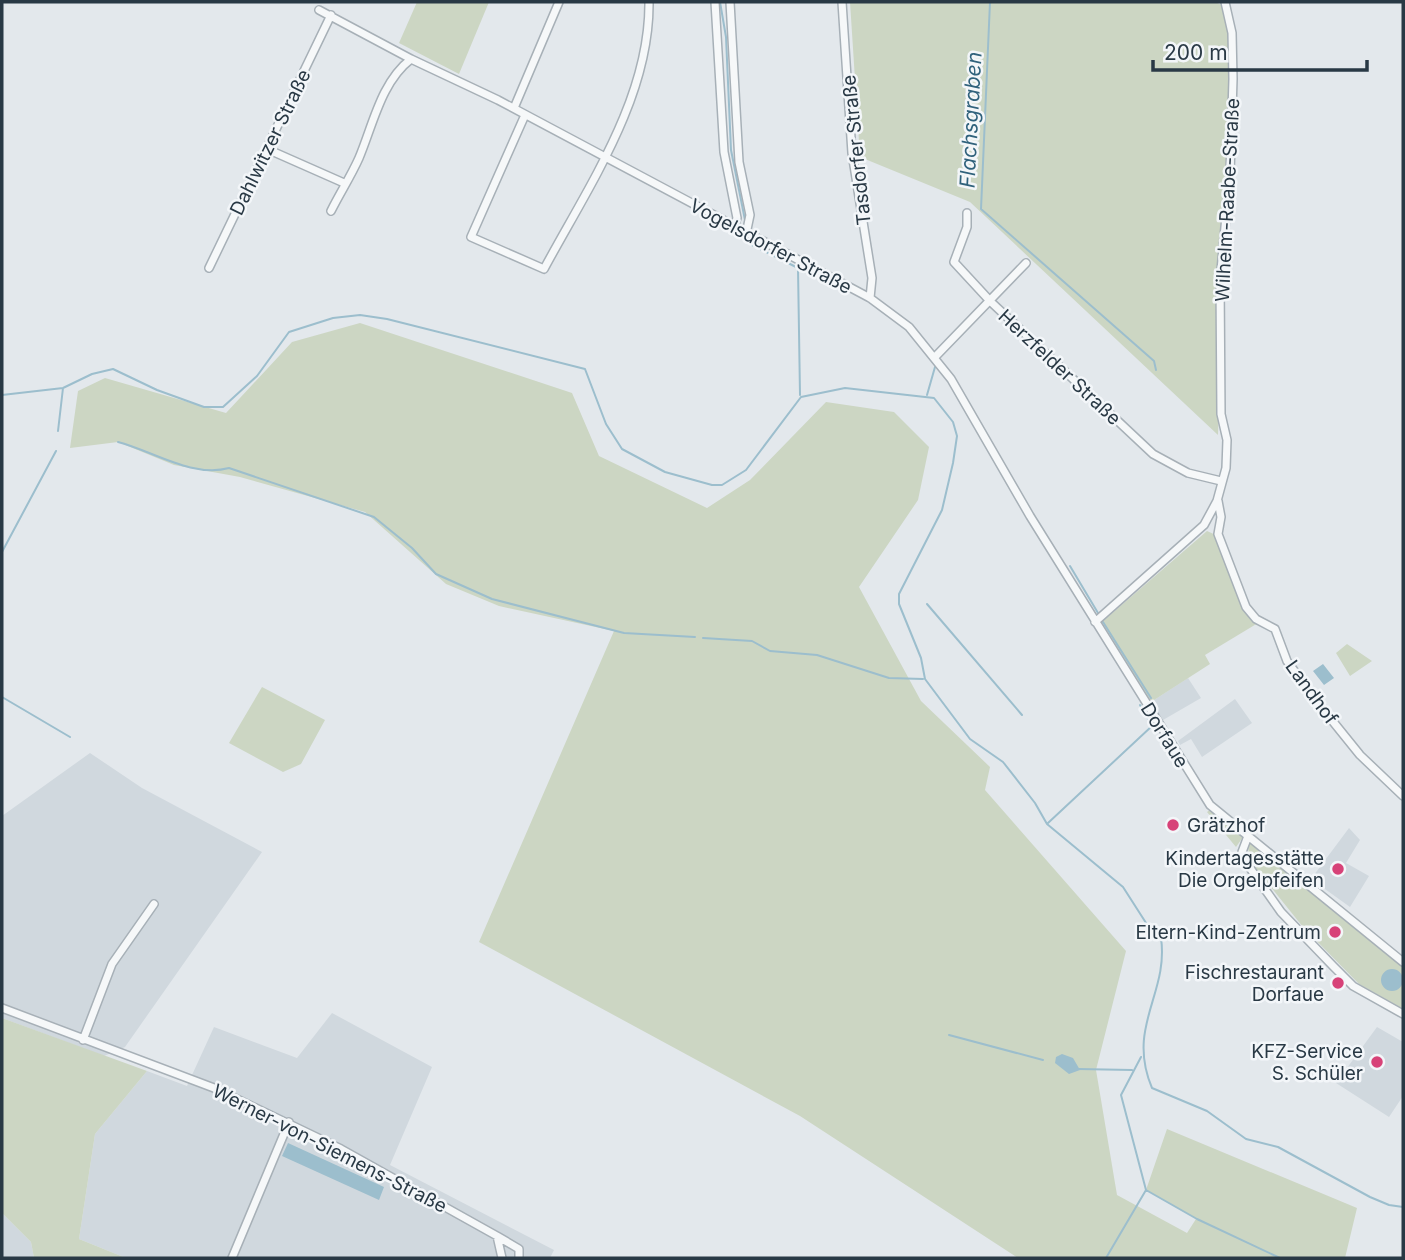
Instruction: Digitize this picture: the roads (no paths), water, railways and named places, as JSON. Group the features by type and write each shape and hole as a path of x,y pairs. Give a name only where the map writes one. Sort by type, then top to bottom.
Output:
{"street":[{"path":"514,108 559,2"},
{"path":"525,115 471,237 544,269 604,158 638,75 649,26 649,2"},
{"path":"715,2 724,152 737,218 734,227"},
{"path":"730,2 739,162 750,215 746,234"},
{"name":"Tasdorfer Straße","path":"842,2 852,153 872,278 870,298"},
{"name":"Wilhelm-Raabe-Straße","path":"1217,500 1226,468 1227,440 1221,414 1220,260 1230,173 1233,79 1232,33 1225,2"},
{"name":"Vogelsdorfer Straße","path":"319,10 411,59 514,108 870,298 909,327 961,393 1095,622"},
{"name":"Dahlwitzer Straße","path":"209,268 331,15"},
{"path":"331,211 344,183 353,172 383,97 398,68 411,59"},
{"path":"267,149 344,183"},
{"name":"Herzfelder Straße","path":"967,213 967,227 954,262 991,302 1153,454 1188,473 1221,481"},
{"path":"935,357 1026,263"},
{"path":"1095,622 1193,538 1204,526 1217,500"},
{"name":"Landhof","path":"1217,500 1221,517 1218,534 1246,607 1256,619 1275,629 1287,661 1318,703 1360,755 1403,796"},
{"name":"Dorfaue","path":"1095,622 1210,805 1403,962"},
{"path":"1248,836 1242,852 1245,861 1281,912 1353,986 1403,1014"},
{"path":"83,1040 112,964 155,904"},
{"name":"Werner-von-Siemens-Straße","path":"2,1008 83,1040 193,1078 289,1122 519,1249 519,1258"},
{"path":"232,1258 289,1122"},
{"path":"497,1236 502,1258"}],"water":[{"path":"1323,664 1334,678 1324,685 1313,671"},
{"path":"1392,969 1400,972 1403,980 1400,988 1392,991 1384,988 1381,980 1384,972"},
{"path":"1062,1054 1073,1058 1080,1070 1069,1074 1055,1063 1056,1057"},
{"path":"288,1143 384,1187 379,1200 282,1156"}],"waterway":[{"path":"720,2 726,37 731,150 745,220"},
{"name":"Flachsgraben","path":"990,2 981,209 1154,361 1156,370"},
{"path":"749,240 750,244 798,268 800,395"},
{"path":"2,395 63,388 92,374 113,369 157,390 204,407 223,407 257,376 289,332 333,318 360,315 387,319 585,369 606,424 622,449 665,472 712,485 722,485 746,470 801,397 845,388 934,398 953,422 957,436 953,463 942,510 899,594 899,604 921,658 925,679 970,739 1003,762 1035,803 1047,824 1123,887 1148,926 1161,938 1162,958 1144,1046 1145,1066 1152,1088 1207,1111 1246,1139 1278,1147 1370,1197 1389,1205 1403,1207"},
{"name":"Flachsgraben","path":"927,395 935,367"},
{"path":"58,431 63,388"},
{"path":"118,442 187,467 215,470 229,468 374,517 412,548 436,574 492,599 624,633 695,637"},
{"path":"2,552 56,451"},
{"path":"1070,566 1098,613"},
{"path":"927,604 1022,715"},
{"path":"1103,622 1151,698"},
{"path":"703,638 752,641 770,651 817,655 889,678 923,679"},
{"path":"2,697 70,737"},
{"path":"1048,823 1152,726 1140,705"},
{"path":"949,1035 1043,1060"},
{"path":"1141,1057 1121,1095 1146,1190 1197,1219 1280,1258"},
{"path":"1078,1069 1132,1070"},
{"path":"1106,1258 1146,1190"}],"place":[{"name":"Grätzhof","path":"1173,825"},
{"name":"Kindertagesstätte Die Orgelpfeifen","path":"1338,869"},
{"name":"Eltern-Kind-Zentrum","path":"1335,932"},
{"name":"Fischrestaurant Dorfaue","path":"1338,983"},
{"name":"KFZ-Service S. Schüler","path":"1377,1062"}]}
